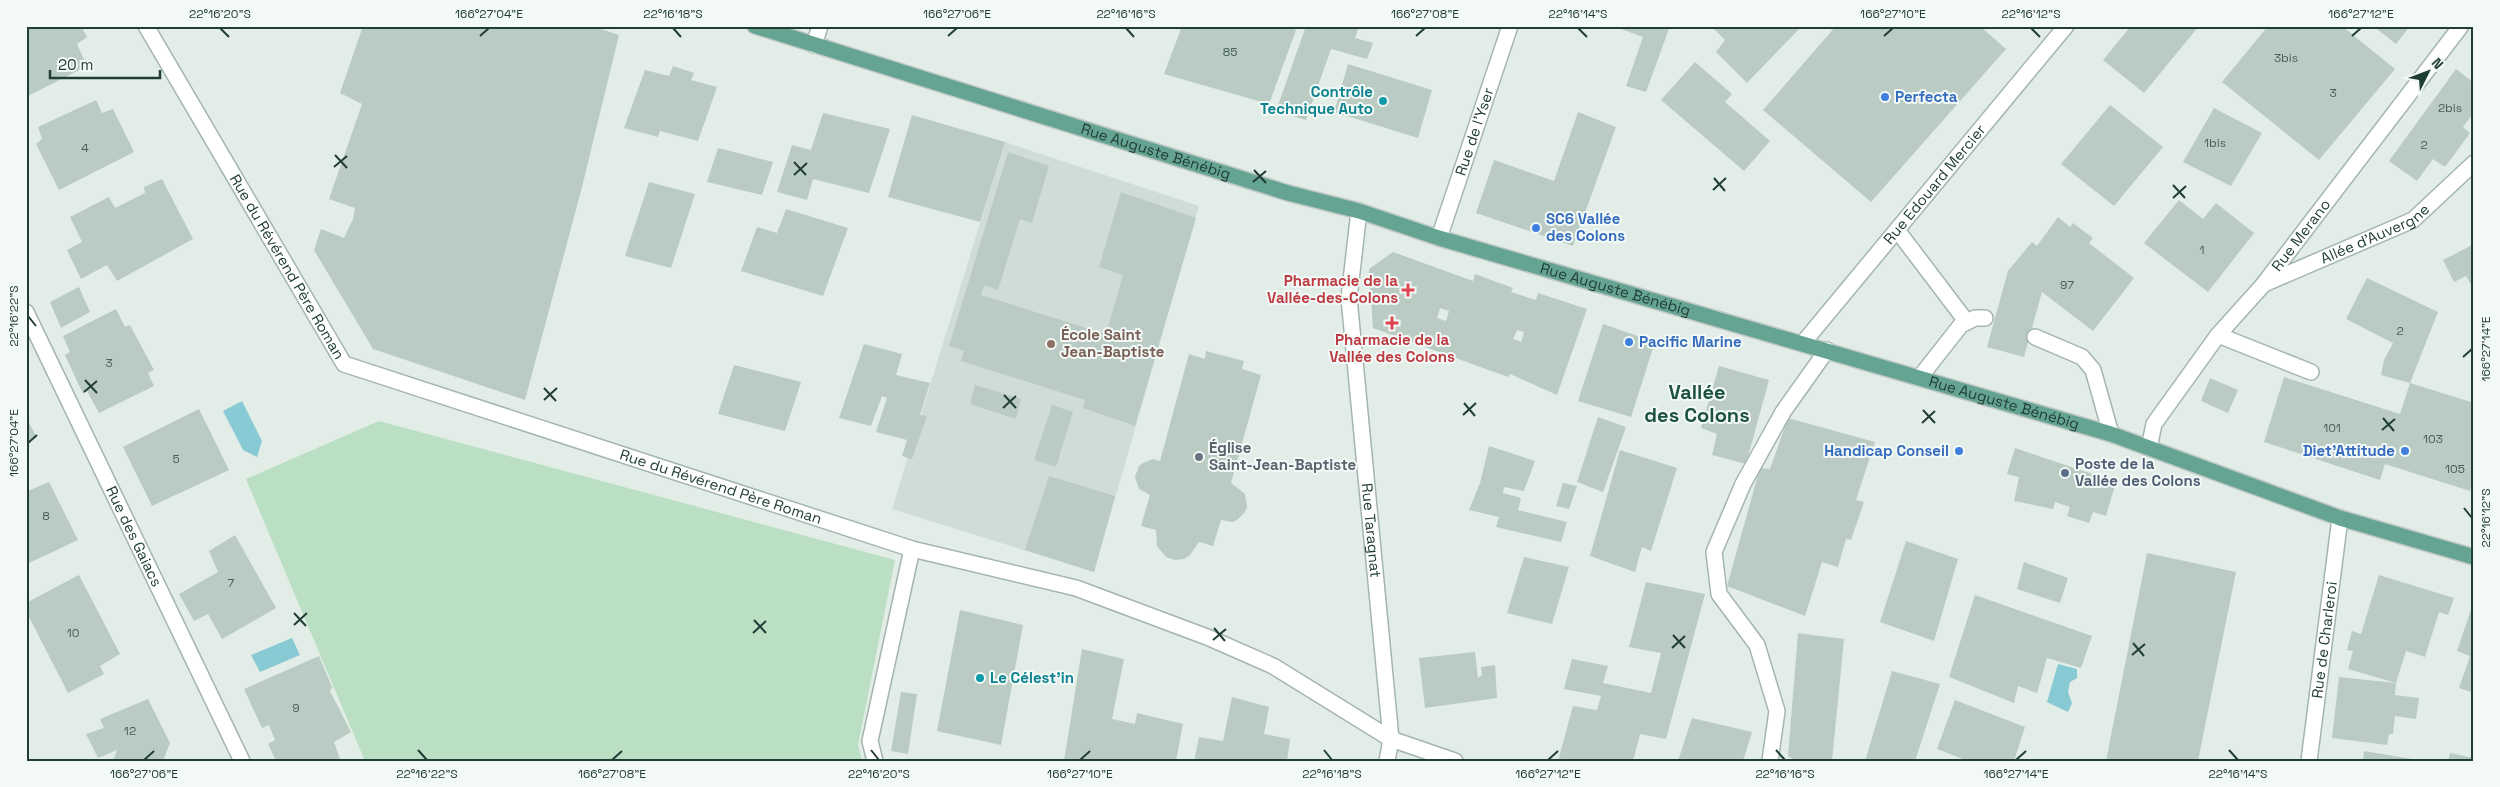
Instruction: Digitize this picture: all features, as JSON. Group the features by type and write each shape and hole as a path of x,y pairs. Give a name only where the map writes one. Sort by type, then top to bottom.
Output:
{"main road":[{"name":"Rue Auguste Bénébig","path":"756,26 1279,190 1359,211 1439,238 2111,434 2340,518 2474,557"}],"street":[{"name":"Rue du Révérend Père Roman","path":"146,26 344,364 912,549 1076,588 1207,637 1273,666 1391,739 1455,761"},
{"path":"814,45 820,26"},
{"name":"Rue de l'Yser","path":"1439,238 1510,26"},
{"name":"Rue Edouard Mercier","path":"1803,343 2066,26"},
{"name":"Rue Merano","path":"2149,448 2154,424 2218,335 2263,285 2461,26"},
{"name":"Allée d'Auvergne","path":"2263,285 2413,220 2474,163"},
{"name":"Rue Taragnat","path":"1359,211 1348,298 1391,739 1387,761"},
{"path":"1897,230 1966,320"},
{"name":"Rue des Gaiacs","path":"26,312 242,761"},
{"path":"1920,377 1966,320 1985,318"},
{"path":"2218,335 2311,372"},
{"path":"2035,337 2082,357 2093,370 2111,434"},
{"path":"1770,761 1777,711 1757,645 1719,594 1714,552 1742,484 1783,412 1827,350"},
{"name":"Rue de Charleroi","path":"2308,761 2340,518"},
{"path":"875,761 870,741 912,549"}],"shaded area":[{"name":"École Saint Jean-Baptiste","path":"1005,142 1199,206 1094,572 892,509"}],"green space":[{"path":"379,421 895,560 858,745 862,761 365,761 246,479"}],"water":[{"path":"242,401 262,441 257,457 243,450 223,411"},
{"path":"292,638 300,655 260,672 251,655"},
{"path":"2058,664 2077,669 2077,678 2070,682 2068,692 2072,703 2068,712 2047,702"}],"building":[{"path":"26,26 81,26 87,37 77,44 87,66 26,97"},
{"path":"363,26 592,26 619,35 582,187 525,400 373,349 314,250 321,229 344,238 353,219 355,208 329,199 362,104 340,93"},
{"path":"1182,26 1284,26 1296,30 1269,104 1164,74"},
{"path":"1306,26 1359,26 1355,38 1373,43 1367,59 1331,49 1306,120 1276,111"},
{"path":"1613,26 1670,26 1646,92 1626,86 1643,37"},
{"path":"1711,26 1802,26 1747,83 1716,52 1725,40"},
{"path":"1836,26 1980,26 2006,49 1871,202 1763,110"},
{"path":"2131,26 2199,26 2144,93 2103,60"},
{"path":"2268,26 2342,26 2395,69 2319,160 2222,82"},
{"path":"2373,26 2410,26 2396,44"},
{"path":"1695,62 1732,94 1725,102 1770,141 1744,171 1661,100"},
{"name":"Contrôle Technique Auto","path":"1348,64 1432,90 1418,138 1334,112"},
{"path":"673,66 694,73 691,80 717,87 698,141 660,131 658,137 624,128 645,70 669,76"},
{"path":"2456,69 2474,83 2474,112 2463,127 2470,133 2445,167 2433,159 2417,181 2389,161"},
{"path":"96,100 102,113 113,109 134,152 59,190 36,144 42,139 38,127"},
{"path":"2110,105 2163,147 2114,206 2061,164"},
{"path":"2214,108 2262,133 2231,186 2183,162"},
{"path":"1578,112 1616,127 1573,246 1476,213 1494,160 1554,181"},
{"path":"823,113 890,129 869,193 813,179 807,200 777,192 792,145 811,150"},
{"path":"912,115 1005,142 980,222 888,197"},
{"path":"718,148 773,162 762,195 707,182"},
{"path":"1008,152 1049,166 1032,223 1020,219 998,290 984,285 981,295 1106,334 1123,275 1099,267 1121,192 1196,218 1135,426 1083,408 1085,400 961,361 964,351 949,346"},
{"path":"162,179 193,239 117,281 107,265 81,279 67,250 82,242 70,217 109,197 115,208 145,193 144,187"},
{"path":"649,182 695,194 671,268 625,256"},
{"path":"2179,200 2203,219 2216,203 2254,233 2208,292 2144,243"},
{"path":"786,209 848,228 823,296 741,271 757,227 777,233"},
{"path":"2058,217 2070,227 2073,223 2093,238 2089,243 2134,278 2093,331 2042,292 2024,357 1987,347 2008,271 2032,242 2037,246"},
{"path":"2474,244 2474,290 2466,276 2454,282 2443,260"},
{"path":"1393,252 1473,281 1475,274 1513,288 1511,292 1536,300 1538,293 1587,309 1557,395 1510,374 1508,377 1373,328 1369,269","holes":["1440,308 1449,311 1446,321 1437,318","1517,330 1524,332 1521,342 1513,339"]},
{"path":"2367,278 2438,312 2410,383 2381,375 2384,360 2393,343 2346,319"},
{"path":"79,287 90,312 61,328 50,302"},
{"path":"116,309 125,327 130,325 154,370 148,373 154,386 99,413 87,391 83,394 65,355 70,352 63,336"},
{"path":"1603,324 1655,342 1631,417 1578,401"},
{"path":"864,344 902,354 896,375 930,383 920,415 927,416 912,459 902,456 907,440 876,432 887,398 882,396 871,426 839,418"},
{"name":"Église Saint-Jean-Baptiste","path":"1206,351 1244,361 1242,369 1261,375 1231,483 1245,494 1247,507 1237,520 1232,522 1221,520 1213,546 1199,542 1190,555 1184,559 1175,560 1166,557 1157,546 1156,530 1141,526 1150,495 1139,489 1135,477 1139,466 1143,463 1153,459 1160,461 1189,354 1205,359"},
{"path":"734,365 801,382 785,431 718,414"},
{"path":"1719,366 1769,380 1746,464 1712,455 1717,434 1701,428"},
{"path":"2284,377 2400,414 2410,383 2474,403 2474,478 2470,491 2385,464 2380,480 2264,442"},
{"path":"2210,378 2238,390 2228,413 2201,401"},
{"path":"975,385 1021,399 1016,419 970,404"},
{"path":"1052,405 1073,412 1056,467 1034,460"},
{"path":"199,409 229,470 152,506 123,447"},
{"path":"26,417 36,436 26,442"},
{"path":"1598,417 1626,427 1603,492 1577,482"},
{"path":"1788,418 1875,442 1856,500 1864,502 1851,540 1846,539 1838,567 1822,562 1805,616 1727,586 1760,468 1770,469"},
{"path":"1489,446 1535,461 1524,491 1504,487 1503,493 1521,498 1518,510 1567,522 1561,542 1496,527 1499,517 1469,510 1480,483"},
{"path":"2015,448 2116,482 2106,516 2093,512 2089,523 2067,516 2070,507 2055,502 2053,509 2014,501 2019,477 2007,474"},
{"path":"1620,450 1677,468 1651,551 1642,547 1635,572 1590,556"},
{"path":"1049,476 1115,496 1094,572 1025,550"},
{"path":"49,482 78,540 27,564 26,492"},
{"path":"1563,483 1577,486 1569,509 1556,506"},
{"path":"235,535 276,608 222,639 208,614 194,621 179,594 218,572 209,551"},
{"path":"1906,541 1958,559 1934,641 1880,622"},
{"path":"2147,553 2236,572 2198,761 2106,761"},
{"path":"1524,557 1569,567 1552,624 1507,613"},
{"path":"2024,562 2068,578 2060,603 2017,589"},
{"path":"79,575 120,654 100,666 104,674 68,693 26,611 26,603"},
{"path":"2379,575 2454,598 2448,615 2439,612 2425,657 2406,651 2396,683 2348,669 2353,651 2347,650 2352,631 2361,634"},
{"path":"1646,582 1705,594 1666,739 1640,734 1633,761 1558,761 1573,706 1597,710 1601,696 1564,689 1572,659 1608,666 1603,683 1651,693 1661,653 1629,647"},
{"path":"1975,595 2092,636 2081,668 2047,658 2037,693 2018,686 2014,703 1949,677"},
{"path":"2473,604 2474,693 2459,688 2470,656 2457,651"},
{"name":"Le Célest'in","path":"960,610 1023,625 1001,745 937,731"},
{"path":"1798,633 1844,639 1832,761 1796,761 1788,756"},
{"path":"1082,649 1124,659 1112,719 1135,724 1137,713 1183,724 1176,761 1064,761"},
{"path":"1475,652 1478,678 1482,675 1481,667 1495,665 1497,698 1425,708 1419,658"},
{"path":"319,656 332,687 330,691 351,732 334,742 340,759 276,761 268,744 275,740 269,725 262,728 244,689"},
{"path":"1892,671 1940,684 1915,761 1865,761"},
{"path":"2339,677 2396,683 2395,695 2419,698 2416,719 2395,716 2393,734 2389,734 2387,745 2332,738"},
{"path":"901,692 917,694 908,754 891,751"},
{"path":"1232,697 1269,707 1264,734 1290,739 1287,761 1194,761 1199,737 1223,741"},
{"path":"148,699 170,743 163,761 113,761 117,750 98,758 86,734 104,728 100,719"},
{"path":"1955,700 2025,727 2014,761 1968,761 1937,749"},
{"path":"1692,718 1752,732 1743,761 1678,761"},
{"path":"2364,751 2418,760 2418,761 2363,761"},
{"path":"2450,753 2474,758 2474,761 2448,761"}],"place":[{"name":"Perfecta","path":"1885,97"},
{"name":"Contrôle Technique Auto","path":"1383,101"},
{"name":"SC6 Vallée des Colons","path":"1536,228"},
{"name":"Pharmacie de la Vallée-des-Colons","path":"1408,290"},
{"name":"Pharmacie de la Vallée des Colons","path":"1392,323"},
{"name":"Pacific Marine","path":"1629,342"},
{"name":"École Saint Jean-Baptiste","path":"1051,344"},
{"name":"Handicap Conseil","path":"1959,451"},
{"name":"Diet'Attitude","path":"2405,451"},
{"name":"Église Saint-Jean-Baptiste","path":"1199,457"},
{"name":"Poste de la Vallée des Colons","path":"2065,473"},
{"name":"Le Célest'in","path":"980,678"}],"district":[{"name":"Vallée des Colons","path":"1697,404"}]}
